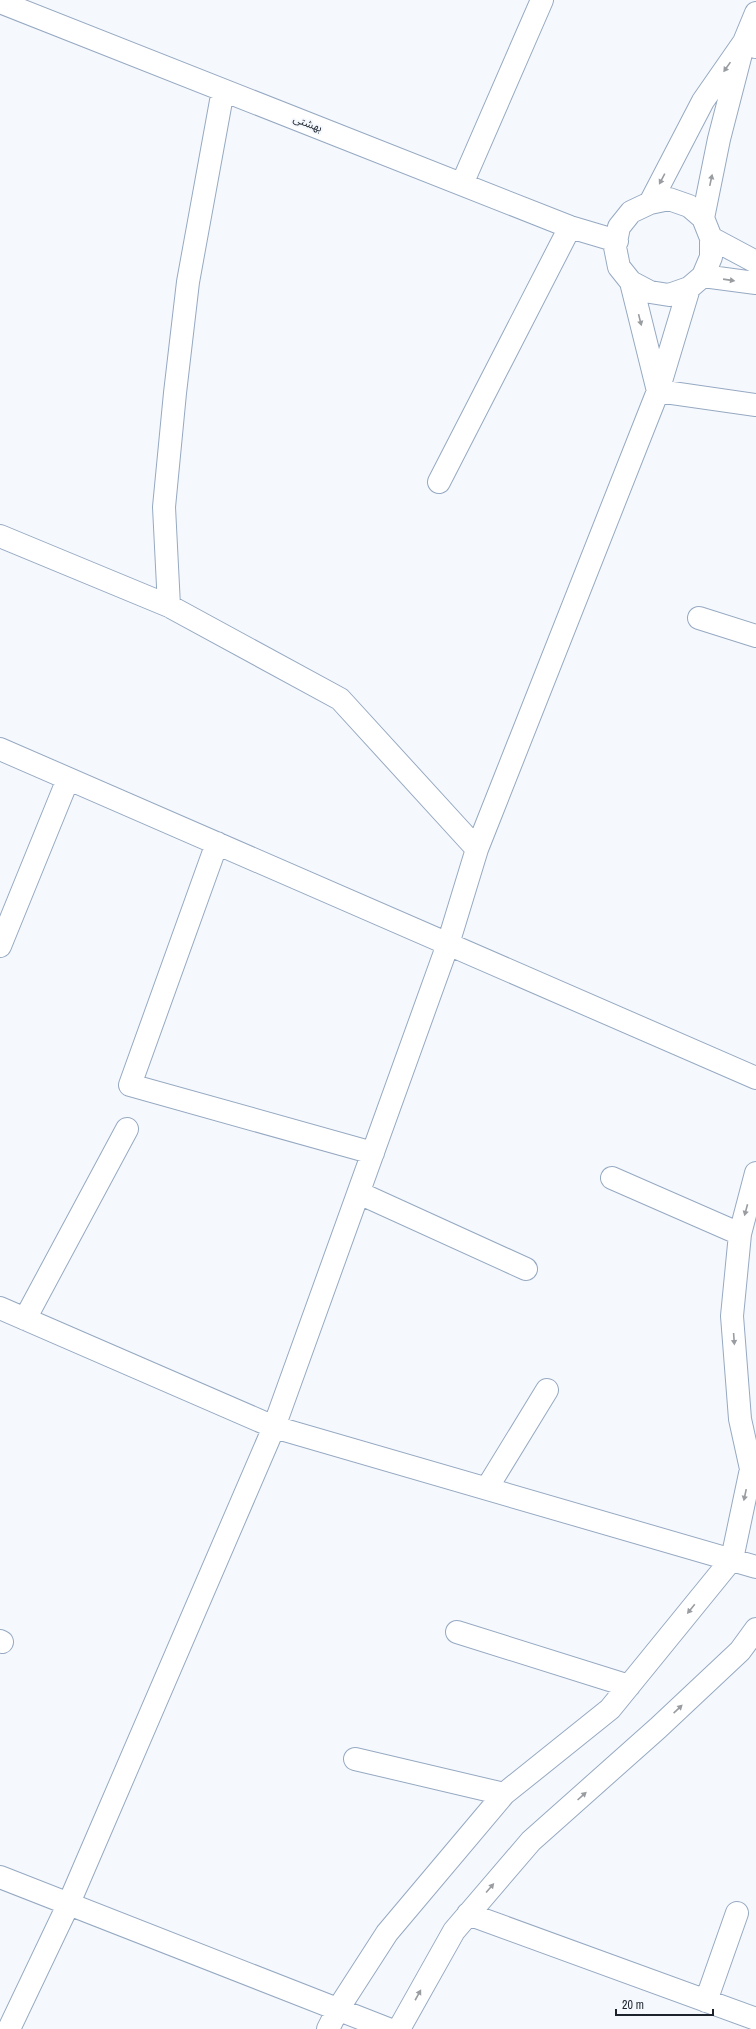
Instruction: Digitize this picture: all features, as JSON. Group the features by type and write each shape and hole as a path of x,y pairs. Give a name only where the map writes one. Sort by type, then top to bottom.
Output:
{"street":[{"path":"462,184 542,0"},
{"name":"بهشتی","path":"0,2 570,227 617,242"},
{"path":"9,2029 69,1903 274,1427 448,944 477,849 658,391 696,282 711,257 707,228 719,139 750,45 756,13"},
{"path":"650,203 703,101 750,45"},
{"path":"169,606 164,507 175,393 188,282 223,90"},
{"path":"756,262 707,228 689,206 669,200 650,203 631,212 619,228 615,247 619,267 631,282 650,292 669,295 696,282 756,283"},
{"path":"439,482 570,227"},
{"path":"631,282 658,391"},
{"path":"658,391 756,405"},
{"path":"0,536 169,606 340,699 477,849"},
{"path":"699,618 756,636"},
{"path":"0,749 756,1078"},
{"path":"0,946 68,779"},
{"path":"217,843 130,1085 373,1153"},
{"path":"25,1319 127,1130"},
{"path":"328,2029 338,2009 387,1933 504,1794 610,1709 732,1559 751,1469 740,1419 732,1316 740,1234 756,1173"},
{"path":"612,1178 740,1234"},
{"path":"359,1193 526,1269"},
{"path":"0,1308 274,1427 756,1567"},
{"path":"487,1488 547,1390"},
{"path":"399,2029 454,1931 531,1841 658,1728 735,1656 756,1629"},
{"path":"457,1632 630,1686"},
{"path":"355,1759 504,1794"},
{"path":"0,1877 388,2029"},
{"path":"706,2001 737,1913"},
{"path":"468,1914 756,2019"}]}
